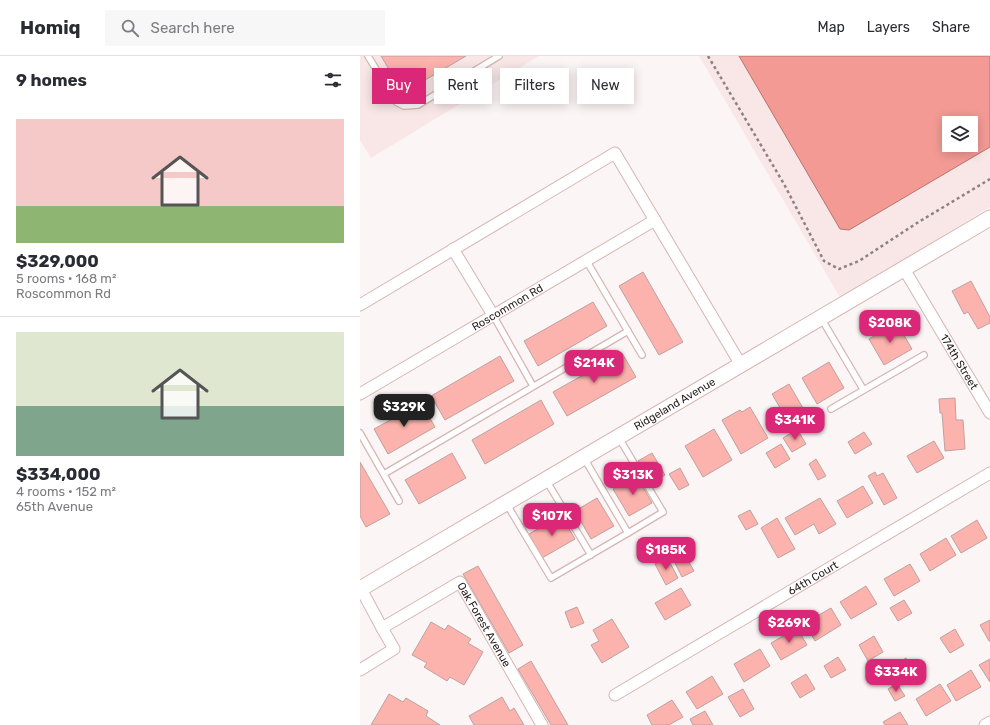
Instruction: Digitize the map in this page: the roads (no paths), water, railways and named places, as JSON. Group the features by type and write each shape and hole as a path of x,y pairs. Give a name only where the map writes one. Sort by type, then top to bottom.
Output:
{"street":[{"path":"360,305 615,153 741,365"},
{"name":"Ridgeland Avenue","path":"360,588 990,218"},
{"name":"Roscommon Rd","path":"360,394 655,220"},
{"path":"453,249 493,316"},
{"name":"174th Street","path":"904,269 990,413"},
{"name":"64th Court","path":"615,696 990,473"},
{"name":"Oak Forest Avenue","path":"382,628 460,582 542,725"},
{"path":"360,588 394,649 360,670"},
{"path":"985,725 990,722"}],"lane":[{"path":"368,56 396,102 404,106 418,105 499,56"},
{"path":"586,260 642,355"},
{"path":"493,316 533,386"},
{"path":"821,318 863,390"},
{"path":"384,474 628,331"},
{"path":"831,409 924,355"},
{"path":"360,433 399,501"},
{"path":"506,503 551,578 591,555 663,512 619,437"},
{"path":"584,457 628,533"},
{"path":"546,480 591,555"}]}
